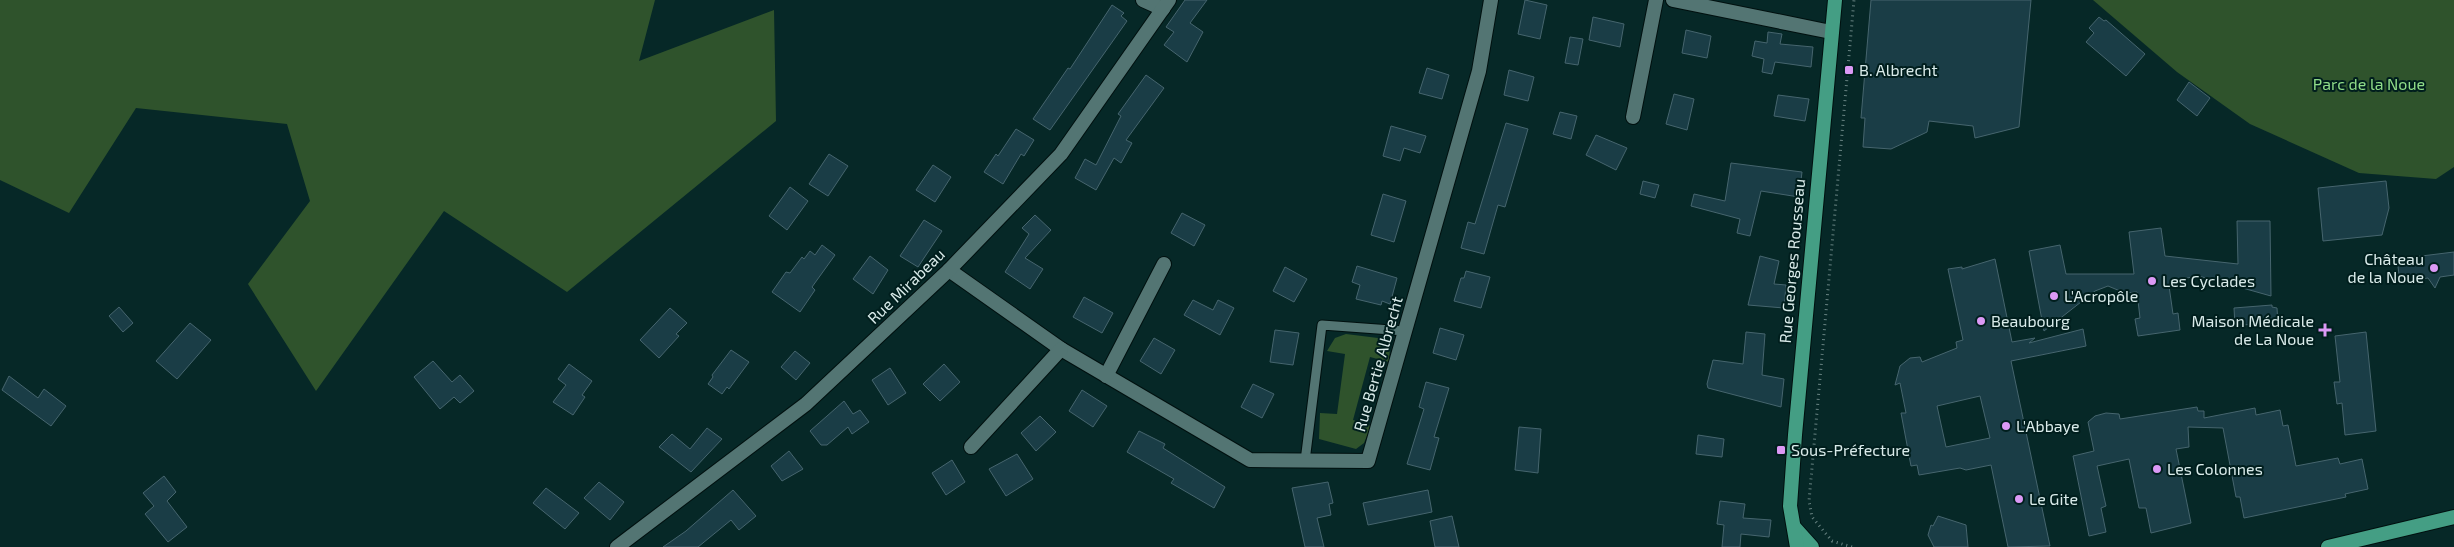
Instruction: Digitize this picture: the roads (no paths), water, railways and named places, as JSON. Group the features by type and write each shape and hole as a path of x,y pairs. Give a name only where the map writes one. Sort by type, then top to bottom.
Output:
{"main road":[{"name":"Rue Georges Rousseau","path":"1797,547 1790,506 1800,367 1835,0"},
{"path":"2328,547 2355,544 2454,517"},
{"path":"1792,526 1812,547"}],"street":[{"path":"1143,0 1166,5"},
{"name":"Rue Bertie Albrecht","path":"949,270 1061,349 1250,460 1368,461 1479,71 1491,0"},
{"path":"1633,117 1656,0"},
{"path":"1673,0 1831,32"},
{"name":"Rue Mirabeau","path":"617,547 806,404 949,270 1061,154 1166,5"},
{"path":"1106,376 1164,264"},
{"path":"971,446 1061,349"}],"lane":[{"path":"1305,460 1322,325 1405,331"}],"place":[{"name":"B. Albrecht","path":"1849,70"},
{"name":"Château de la Noue","path":"2434,268"},
{"name":"Les Cyclades","path":"2152,281"},
{"name":"L'Acropôle","path":"2054,296"},
{"name":"Beaubourg","path":"1981,321"},
{"name":"Maison Médicale de La Noue","path":"2325,330"},
{"name":"L'Abbaye","path":"2006,426"},
{"name":"Sous-Préfecture","path":"1781,450"},
{"name":"Les Colonnes","path":"2157,469"},
{"name":"Le Gite","path":"2019,499"}],"park label":[{"name":"Parc de la Noue","path":"2369,84"}]}
